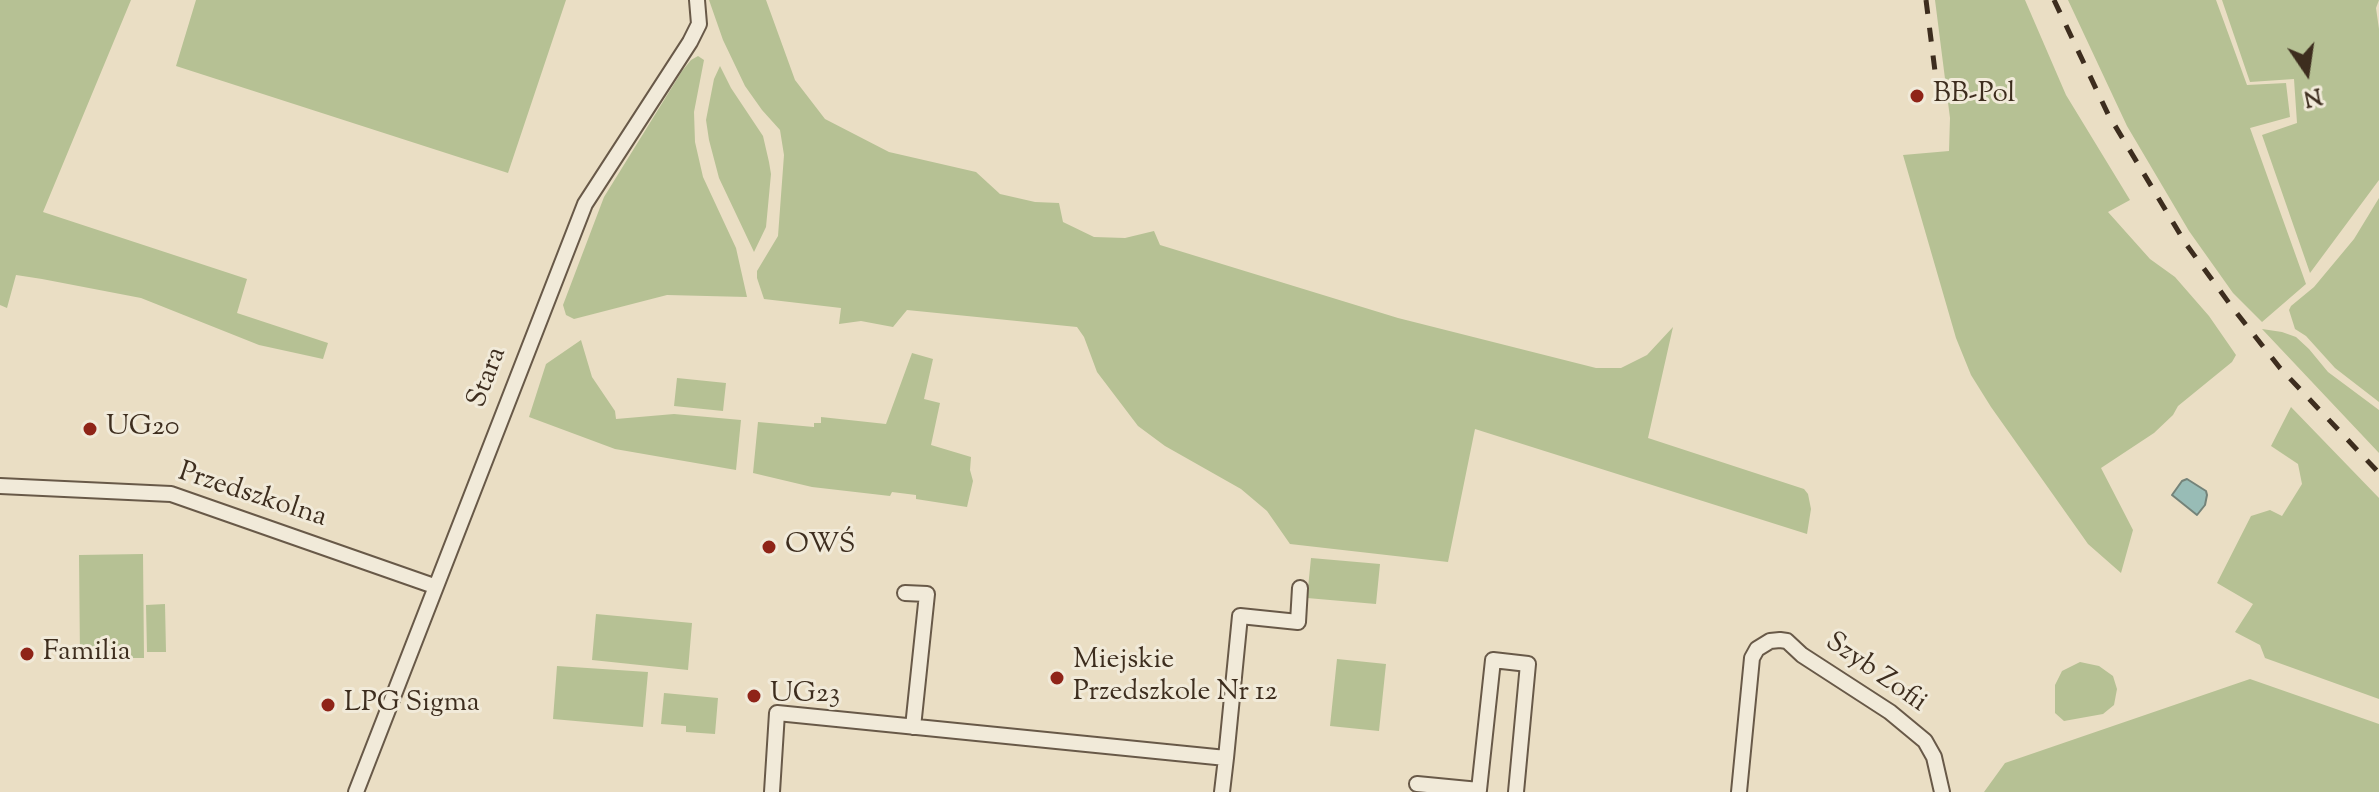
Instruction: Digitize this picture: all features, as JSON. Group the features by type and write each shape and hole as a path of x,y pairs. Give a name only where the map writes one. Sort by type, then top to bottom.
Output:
{"street":[{"name":"Stara","path":"356,792 585,204 690,42 699,24 697,0"},
{"name":"Przedszkolna","path":"0,486 171,494 434,586"},
{"path":"1222,792 1240,616 1298,622 1300,588"},
{"path":"905,593 927,594 913,727"},
{"name":"Szyb Zofii","path":"1739,792 1752,658 1757,649 1770,641 1787,641 1802,655 1890,712 1925,741 1934,757 1942,792"},
{"path":"1417,784 1479,790 1493,660 1528,664 1516,792"},
{"path":"772,792 777,713 1226,758"}],"green space":[{"path":"0,0 131,0 43,212 247,279 237,313 328,343 323,359 259,345 141,298 42,279 16,275 7,308 0,305"},
{"path":"196,0 566,0 508,173 176,66"},
{"path":"709,0 766,0 795,80 825,119 889,152 976,172 1000,194 1035,202 1059,203 1063,222 1094,237 1125,238 1154,231 1160,245 1398,318 1596,368 1621,368 1647,355 1673,327 1648,438 1804,489 1811,509 1807,534 1475,429 1448,562 1290,544 1267,511 1241,489 1165,446 1138,426 1097,372 1077,327 907,310 893,327 861,321 839,324 841,308 764,299 757,271 778,236 784,155 780,130 745,86 723,40"},
{"path":"1935,0 2025,0 2066,95 2130,200 2108,212 2150,259 2175,277 2209,316 2236,355 2232,362 2178,406 2154,433 2101,468 2133,530 2121,573 2088,544 1991,407 1971,375 1956,338 1903,155 1949,151 1950,118"},
{"path":"2068,0 2216,0 2247,85 2286,83 2290,117 2250,128 2306,284 2262,322 2233,293 2189,231 2127,126"},
{"path":"2222,0 2379,0 2376,8 2379,29 2379,180 2310,273 2262,135 2297,123 2294,79 2250,82"},
{"path":"698,56 704,60 694,112 695,142 703,177 736,248 747,297 667,295 574,319 566,315 563,305 604,197 682,71"},
{"path":"720,66 763,136 769,162 771,174 766,227 754,252 719,178 709,140 706,120 714,79"},
{"path":"2379,198 2379,402 2335,368 2306,336 2295,329 2289,310 2314,287 2354,239"},
{"path":"2262,329 2296,337 2328,372 2379,410 2379,453"},
{"path":"581,340 592,377 615,411 616,419 674,414 741,420 736,470 615,449 529,417 546,364"},
{"path":"912,353 933,359 924,399 940,403 931,445 971,457 973,481 967,507 916,499 916,495 892,492 890,496 812,487 753,473 758,422 814,427 814,423 821,423 821,417 886,424"},
{"path":"677,378 726,383 723,411 674,406"},
{"path":"2291,407 2379,498 2379,699 2265,658 2260,645 2235,632 2253,604 2217,583 2251,516 2270,510 2282,516 2302,484 2298,464 2271,446"},
{"path":"143,554 144,658 80,658 79,555"},
{"path":"1311,558 1380,564 1376,604 1307,598"},
{"path":"165,604 166,652 147,652 146,605"},
{"path":"596,614 692,623 688,670 592,660"},
{"path":"1337,659 1386,664 1379,731 1330,726"},
{"path":"2080,662 2099,666 2113,676 2117,689 2114,705 2103,714 2064,721 2055,713 2055,685 2062,671"},
{"path":"557,666 648,672 643,727 553,719"},
{"path":"2250,679 2379,724 2379,792 1984,792 2005,763"},
{"path":"664,693 718,698 715,734 686,732 686,726 661,724"}],"water":[{"path":"2187,479 2206,491 2205,505 2197,515 2172,495"}],"railway":[{"path":"1926,0 1937,87"},
{"path":"2054,0 2108,114 2186,244 2280,368 2379,473"}],"place":[{"name":"BB-Pol","path":"1917,96"},
{"name":"UG20","path":"90,429"},
{"name":"OWŚ","path":"769,547"},
{"name":"Familia","path":"27,654"},
{"name":"Miejskie Przedszkole Nr 12","path":"1057,678"},
{"name":"UG23","path":"754,696"},
{"name":"LPG Sigma","path":"328,705"}]}
